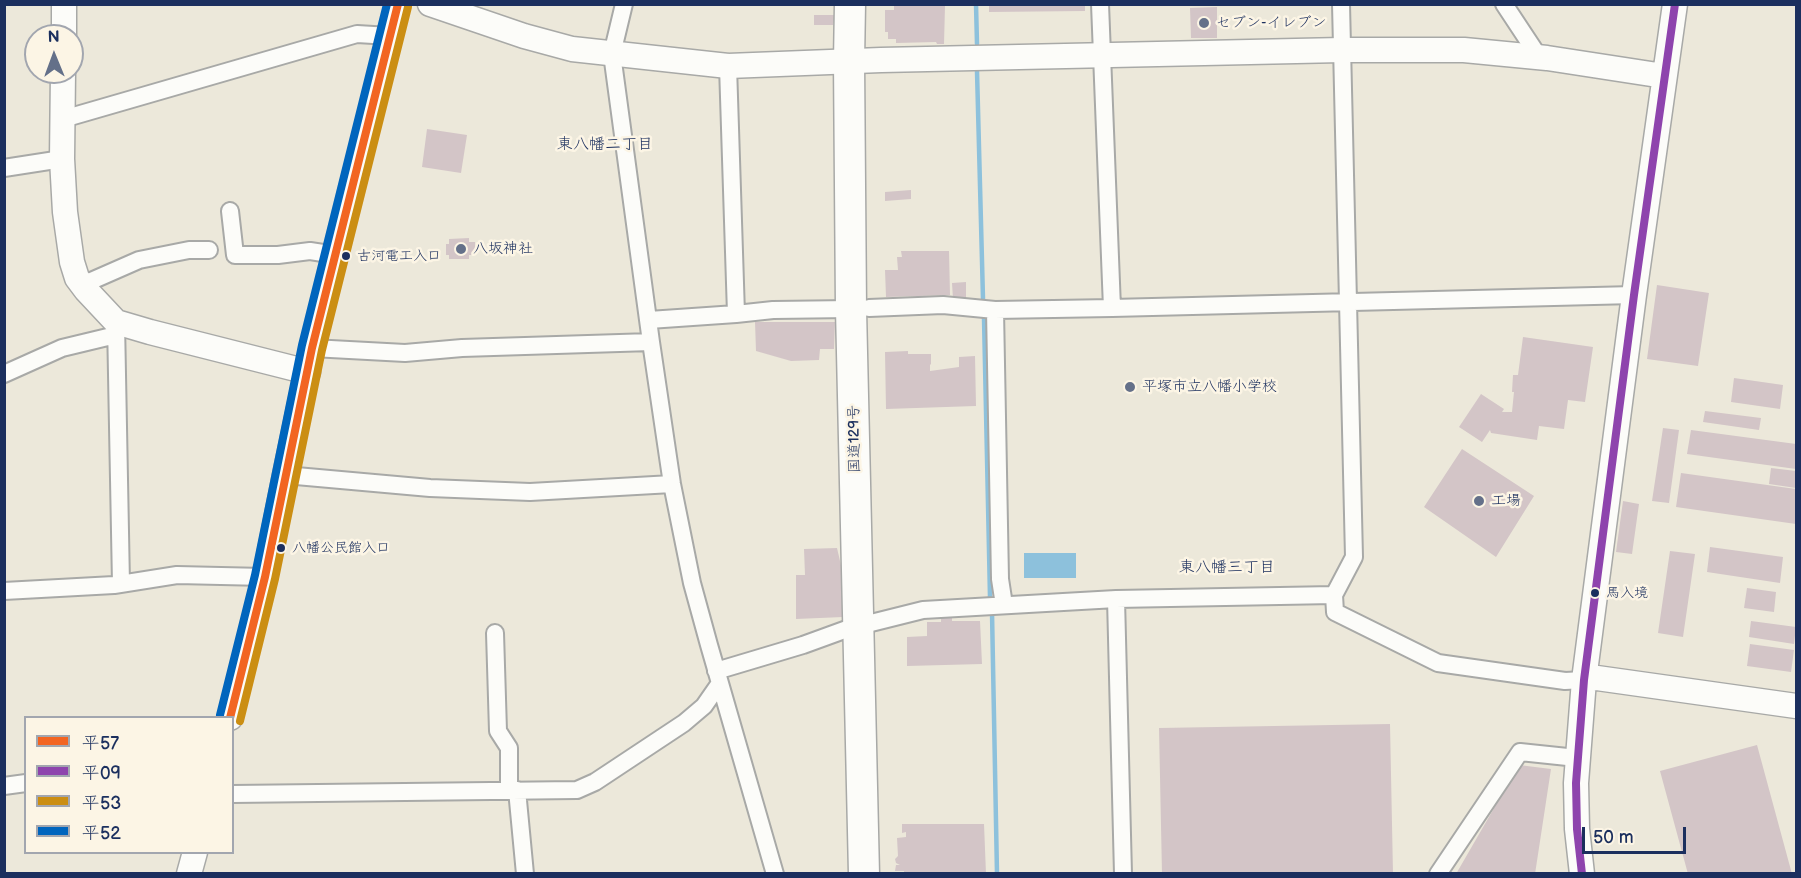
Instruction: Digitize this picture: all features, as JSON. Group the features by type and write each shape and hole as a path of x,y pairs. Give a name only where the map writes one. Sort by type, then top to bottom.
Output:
{"highway":[{"name":"国道129号","path":"850,4 857,61 867,624 864,873"},
{"name":"国道129号","path":"857,61 866,4"},
{"name":"国道129号","path":"867,624 882,873"}],"street":[{"path":"64,4 64,24"},
{"path":"230,716 265,577 312,348 398,4"},
{"path":"430,4 524,36 572,49 728,66 1342,50 1464,50 1539,57 1664,76"},
{"path":"624,4 612,54 672,484 692,583 775,873"},
{"path":"1100,4 1112,308"},
{"path":"1341,4 1354,557 1334,595 1335,612 1438,663 1565,681 1597,678 1797,705"},
{"path":"1504,4 1539,57"},
{"path":"1582,873 1577,829 1577,758 1584,680 1634,295 1675,4"},
{"path":"63,118 357,34 390,36"},
{"path":"728,66 736,315"},
{"path":"63,84 62,159 65,212 72,262 77,278 116,328 121,584"},
{"path":"4,168 62,159"},
{"path":"230,211 235,255 278,255 310,251 336,255"},
{"path":"82,285 139,260 189,250 209,250"},
{"path":"649,320 736,315 773,310 943,305 995,309 1112,308 1634,295"},
{"path":"995,309 1000,579 1004,605"},
{"path":"4,374 62,348 116,328 150,332 308,372"},
{"path":"312,348 405,353 462,348 651,342"},
{"path":"285,475 430,488 530,492 672,484"},
{"path":"4,591 121,584 177,575 265,577"},
{"path":"234,794 577,790 595,782 684,723 704,706 718,677 867,624 923,610 1116,599 1334,595"},
{"path":"1116,599 1123,873"},
{"path":"495,633 498,730 508,748 525,873"},
{"path":"1438,873 1520,752 1577,758"},
{"path":"4,786 24,783"},
{"path":"189,873 194,854"}],"water":[{"path":"1024,553 1076,553 1076,578 1024,578"}],"building":[{"path":"989,4 1085,4 1085,11 989,12"},
{"path":"894,6 945,6 944,44 936,42 896,43 896,39 888,39 888,32 885,32 885,10 894,10"},
{"name":"セブン-イレブン","path":"1217,7 1217,38 1191,38 1190,8"},
{"path":"814,15 835,15 833,25 814,25"},
{"path":"427,129 467,135 461,173 422,167"},
{"path":"911,190 911,199 885,201 885,192"},
{"name":"八坂神社","path":"469,238 469,242 475,242 475,255 469,255 469,259 449,259 449,255 446,255 446,244 449,244 449,239"},
{"path":"901,251 949,251 950,295 886,297 885,270 898,270 897,257 902,257"},
{"path":"966,282 966,299 953,299 952,283"},
{"path":"1657,285 1709,293 1698,366 1647,359"},
{"path":"755,322 835,322 834,349 820,349 819,360 791,361 756,351"},
{"path":"1523,337 1593,347 1585,402 1568,400 1564,429 1539,426 1537,440 1491,433 1490,430 1482,442 1459,427 1481,394 1504,409 1502,412 1512,412 1513,375 1518,375"},
{"path":"908,351 908,354 931,354 930,371 959,367 959,357 975,356 976,406 886,409 885,352"},
{"path":"1734,378 1783,385 1780,409 1731,402"},
{"path":"1705,411 1761,418 1759,430 1703,422"},
{"path":"1663,428 1679,430 1669,503 1652,501"},
{"path":"1691,430 1796,444 1796,469 1687,454"},
{"name":"工場","path":"1462,449 1534,496 1496,557 1424,507"},
{"path":"1771,468 1796,471 1796,488 1769,484"},
{"path":"1681,473 1796,489 1796,524 1676,507"},
{"path":"1623,501 1639,504 1632,554 1616,552"},
{"path":"1710,547 1783,557 1780,583 1707,572"},
{"path":"837,548 843,574 843,617 796,619 796,575 805,575 804,549"},
{"path":"1670,551 1695,554 1683,637 1658,633"},
{"path":"1747,588 1776,592 1774,612 1744,608"},
{"path":"941,617 952,617 952,621 980,621 982,664 907,666 907,637 927,636 927,622 941,622"},
{"path":"1751,621 1796,627 1794,644 1749,637"},
{"path":"1750,644 1794,650 1791,672 1747,666"},
{"path":"1390,724 1393,874 1162,874 1159,728"},
{"path":"1757,745 1792,874 1688,874 1660,771"},
{"path":"1519,765 1551,769 1535,874 1456,874"},
{"path":"902,824 984,824 986,874 904,874 904,871 895,871 896,865 900,865 895,859 898,856 897,838 906,837 906,832 902,833"}],"waterway":[{"path":"976,4 977,44"},
{"path":"977,71 983,299"},
{"path":"984,318 990,597"},
{"path":"992,612 997,874"}],"transit line":[{"name":"平52","path":"220,715 255,575 302,345 387,4"},
{"name":"平57","path":"230,716 265,577 312,348 398,4"},
{"name":"平09","path":"1582,874 1577,829 1576,783 1584,680 1634,295 1675,4"},
{"name":"平53","path":"240,721 275,579 322,350 408,7"}],"place":[{"name":"セブン-イレブン","path":"1204,23"},
{"name":"八坂神社","path":"461,249"},
{"name":"古河電工入口","path":"346,256"},
{"name":"平塚市立八幡小学校","path":"1130,387"},
{"name":"工場","path":"1479,501"},
{"name":"八幡公民館入口","path":"281,548"},
{"name":"馬入境","path":"1595,593"}],"district":[{"name":"東八幡二丁目","path":"605,145"},
{"name":"東八幡三丁目","path":"1227,568"}]}
